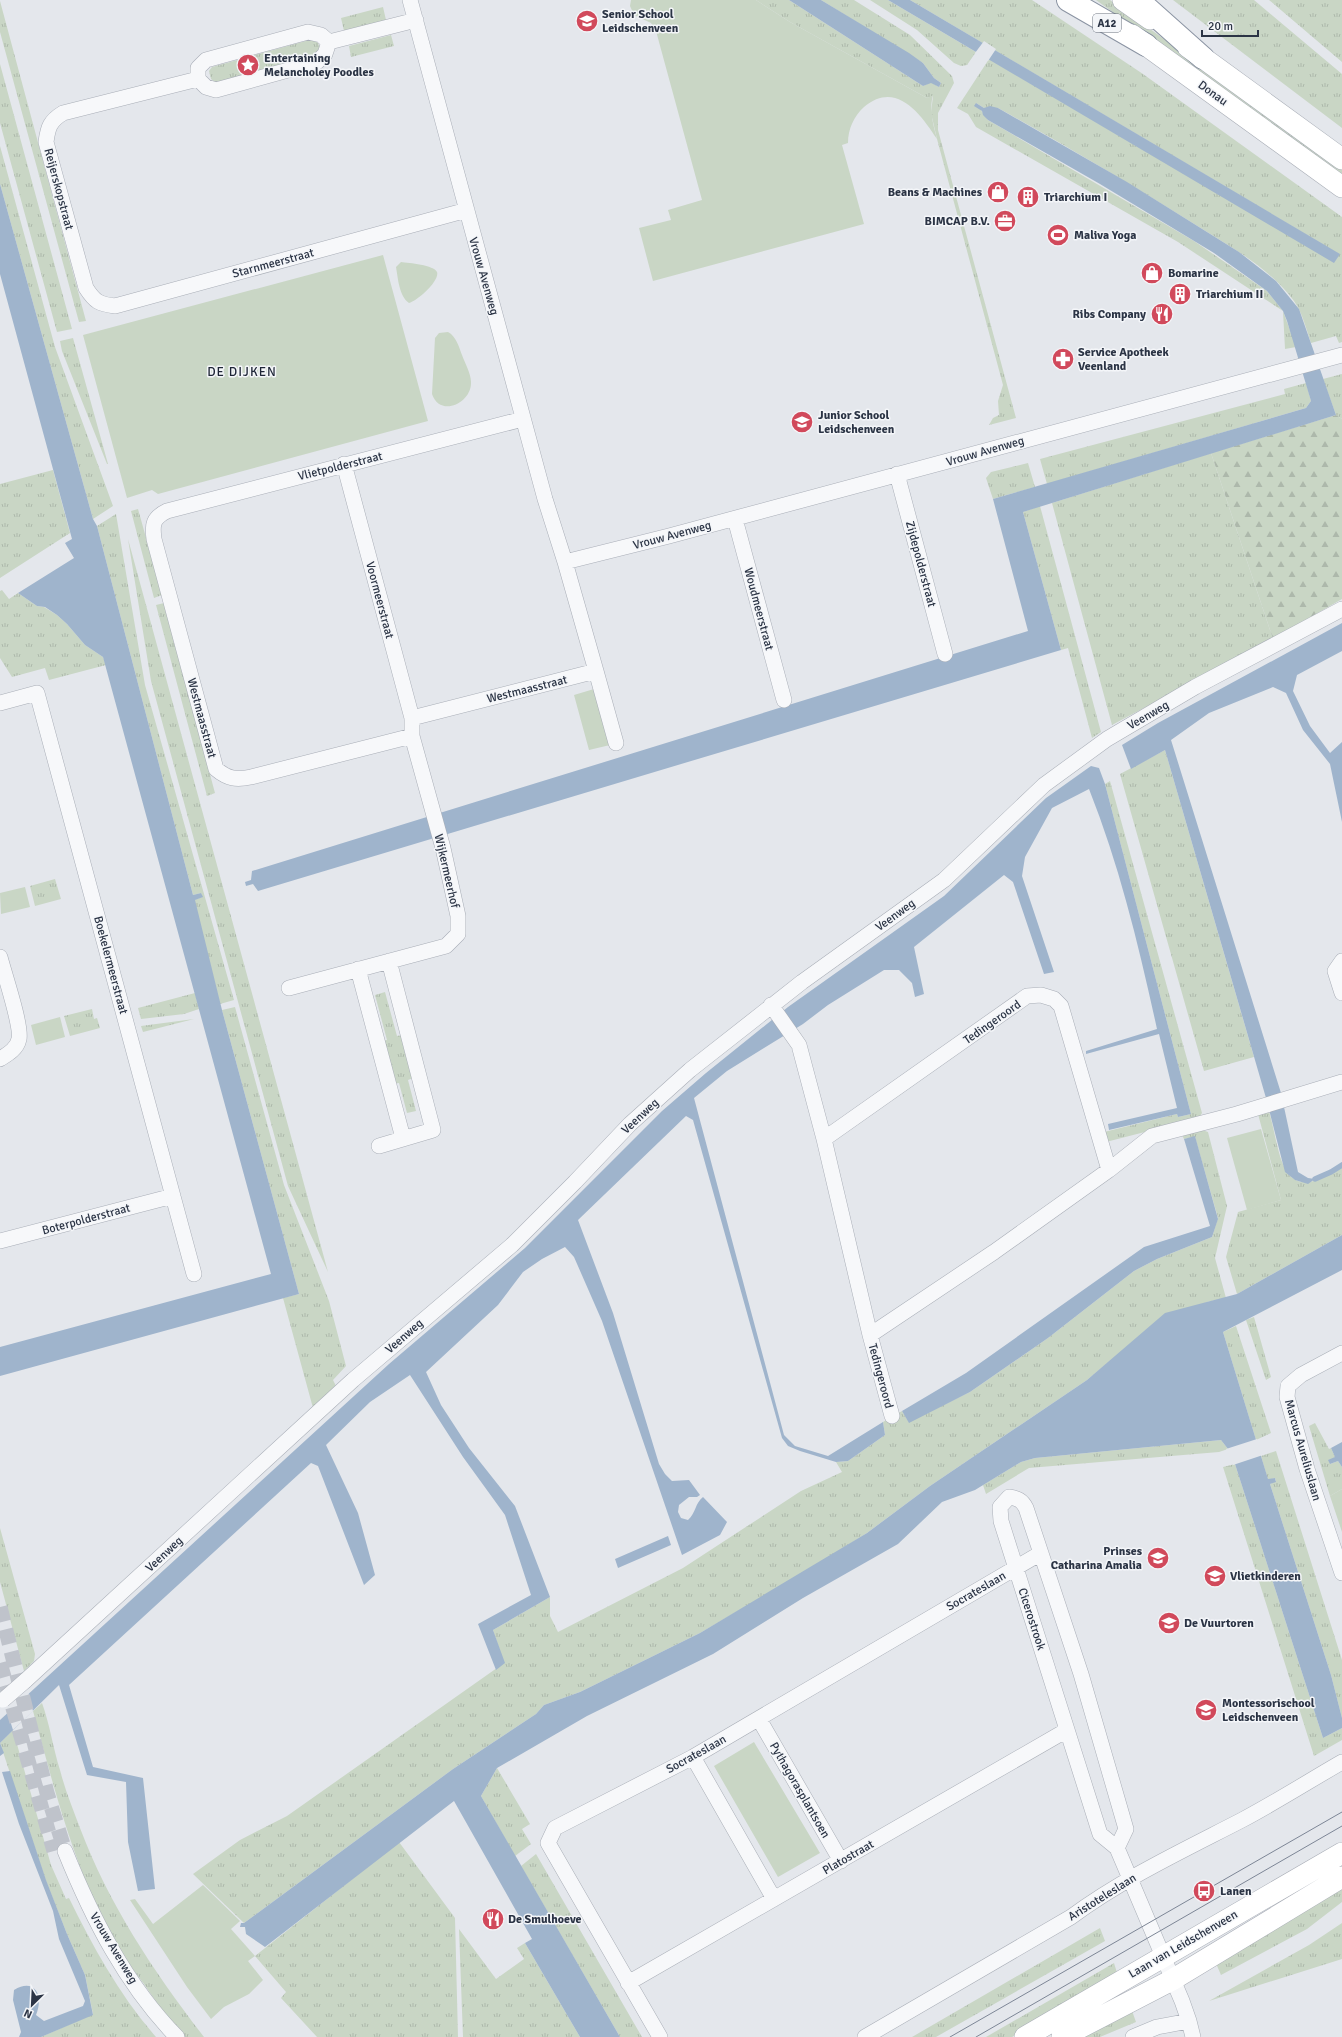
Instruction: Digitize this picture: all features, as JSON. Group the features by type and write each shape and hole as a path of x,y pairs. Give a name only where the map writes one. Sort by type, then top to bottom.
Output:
{"highway":[{"name":"A12","path":"1068,0 1146,45"},
{"path":"1138,0 1203,58"}],"street":[{"name":"Vrouw Avenweg","path":"410,0 544,499 565,562 735,519 1340,355"},
{"name":"Donau","path":"1083,0 1342,187"},
{"name":"Donau","path":"1123,0 1342,159"},
{"path":"329,42 416,20"},
{"path":"308,32 321,35 329,42 325,54 317,62 216,90 206,87 198,79 198,68 206,60 308,32"},
{"name":"Reijerskopstraat","path":"86,288 46,142 48,127 53,119 63,114 198,79"},
{"name":"Starnmeerstraat","path":"86,288 93,300 103,304 115,306 467,210"},
{"name":"Vlietpolderstraat","path":"158,516 167,511 344,464 523,419"},
{"name":"Voormeerstraat","path":"344,464 412,718 412,736"},
{"name":"Zijdepolderstraat","path":"897,474 946,654"},
{"name":"Westmaasstraat","path":"158,516 152,527 154,539 216,769 224,776 236,780 251,777 412,736"},
{"name":"Woudmeerstraat","path":"735,519 784,700"},
{"path":"565,562 616,743"},
{"name":"Veenweg","path":"2,1701 353,1380 512,1245 641,1114 690,1070 771,1005 944,880 1044,785 1107,739 1195,687 1342,609"},
{"name":"Westmaasstraat","path":"412,718 596,671"},
{"name":"Boekelermeerstraat","path":"0,703 37,693 194,1274"},
{"name":"Wijkermeerhof","path":"289,988 446,946 458,934 458,916 443,848 412,736"},
{"path":"379,1146 433,1130 389,961"},
{"path":"1342,961 1335,971 1342,993"},
{"path":"0,1059 13,1051 19,1039 17,1023 1,962"},
{"path":"358,969 403,1138"},
{"name":"Tedingeroord","path":"824,1139 1027,996 1041,995 1054,999 1061,1006 1109,1170"},
{"name":"Tedingeroord","path":"771,1005 799,1045 824,1139 870,1336 892,1416"},
{"name":"Tedingeroord","path":"870,1336 994,1252 1109,1170 1152,1136 1264,1106 1342,1082"},
{"name":"Boterpolderstraat","path":"0,1241 173,1196"},
{"name":"Marcus Aureliuslaan","path":"1341,1564 1307,1469 1286,1397 1288,1386 1301,1375 1342,1353"},
{"name":"Cicerostrook","path":"1117,1848 1126,1829 1081,1674 1023,1502 1017,1498 1009,1497 1000,1507 999,1513 1100,1834 1117,1848 1189,2021 1193,2037"},
{"name":"Socrateslaan","path":"660,2037 548,1843 555,1828 693,1757 1041,1553"},
{"name":"Pythagorasplantsoen","path":"759,1719 841,1861"},
{"name":"Platostraat","path":"628,1983 1067,1730"},
{"path":"693,1757 774,1899"},
{"name":"Aristoteleslaan","path":"866,2037 1071,1917 1094,1900 1130,1878 1244,1819 1342,1762"},
{"name":"Vrouw Avenweg","path":"162,2037 127,1989 92,1935 75,1902 59,1851 106,1939 134,1983 163,2022 177,2037"},
{"name":"Laan van Leidschenveen","path":"1025,2037 1342,1853"},
{"name":"Laan van Leidschenveen","path":"1062,2037 1172,1980 1342,1877"},
{"path":"1133,2037 1157,2027 1189,2021"}],"green space":[{"path":"631,0 756,0 790,22 927,98 933,95 931,112 937,139 923,119 906,103 897,98 887,97 876,100 864,107 857,114 850,128 848,143 842,145 864,224 653,281 639,228 671,220 668,210 702,200 656,31 651,23 634,15 630,6"},
{"path":"756,0 789,0 923,86 931,82 939,87 941,83 934,78 923,63 821,0 854,0 910,35 952,76 954,83 938,113 938,130 1016,418 989,425 993,418 999,415 998,401 1003,385 937,139 931,113 933,96 927,98 790,22"},
{"path":"870,0 888,0 976,52 967,65 961,66 954,63 917,30"},
{"path":"910,0 1032,0 1143,74 1342,217 1342,342 1339,343 1336,336 1311,343 1297,306 1284,288 1272,277 1233,248 1143,192 998,108 984,108 976,103 988,120 1194,241 1267,291 1283,311 1178,242 976,127 968,114 957,108 989,59 1334,262 1339,254"},
{"path":"1096,0 1110,0 1342,168 1342,179"},
{"path":"1173,0 1254,0 1342,74 1342,128"},
{"path":"1269,0 1342,0 1342,62"},
{"path":"0,1 86,321 79,322 0,32"},
{"path":"383,7 386,20 344,31 341,18"},
{"path":"391,35 394,46 351,57 349,46"},
{"path":"313,39 318,43 320,48 316,54 216,83 211,79 209,71 212,67"},
{"path":"0,64 72,329 57,332 0,123"},
{"path":"0,146 55,347 113,506 93,519 0,184"},
{"path":"383,255 428,421 158,494 152,490 127,498 83,335"},
{"path":"401,262 426,266 437,272 437,276 432,285 422,295 409,303 403,296 398,281 396,267"},
{"path":"1283,311 1296,347 1285,349"},
{"path":"448,332 457,342 469,372 471,382 470,390 466,396 455,405 448,406 442,405 436,401 432,394 435,338 439,333"},
{"path":"73,338 108,464 62,351 60,341"},
{"path":"1342,374 1342,419 1336,415 1323,379"},
{"path":"1306,383 1311,401 1306,408 1047,484 1040,459 1285,394 1284,389"},
{"path":"1336,415 1342,419 1342,599 1273,639 1211,453"},
{"path":"1211,453 1273,639 1112,725 1052,503"},
{"path":"1028,463 1035,487 993,499 986,478 991,472"},
{"path":"53,470 70,533 0,578 0,484"},
{"path":"1040,506 1101,732 1092,738 1068,648 1061,650 1023,512"},
{"path":"138,509 162,595 154,598 131,511"},
{"path":"116,514 145,685 234,1000 220,1004 194,900 202,897 201,893 193,895 97,526"},
{"path":"128,539 328,1272 288,1186 151,681"},
{"path":"2,590 9,599 18,593 37,606 44,607 57,615 85,645 103,657 106,665 49,680 45,668 12,677 0,658 0,591"},
{"path":"164,603 215,793 207,796 156,605"},
{"path":"594,689 610,745 589,750 574,695"},
{"path":"1165,750 1254,1057 1204,1071 1120,774"},
{"path":"1110,781 1202,1113 1199,1118 1106,1142 1104,1132 1177,1114 1178,1117 1191,1114 1105,784"},
{"path":"55,879 61,899 35,906 30,886"},
{"path":"25,887 30,907 1,914 0,893"},
{"path":"385,992 397,1036 402,1035 413,1078 408,1080 416,1111 407,1113 399,1083 393,1084 382,1041 387,1040 375,995"},
{"path":"195,993 199,1009 184,1014 141,1019 138,1008"},
{"path":"235,1007 284,1185 329,1301 346,1366 333,1380 336,1386 313,1408 283,1298 299,1294 222,1010"},
{"path":"92,1009 94,1019 97,1018 100,1028 70,1036 64,1016"},
{"path":"60,1017 65,1037 36,1045 31,1025"},
{"path":"194,1019 143,1032 141,1026"},
{"path":"1269,1111 1281,1160 1287,1172 1295,1180 1306,1182 1322,1178 1342,1167 1342,1235 1237,1294 1226,1257 1238,1212 1281,1200 1258,1114"},
{"path":"1261,1129 1281,1200 1247,1210 1227,1138"},
{"path":"1202,1130 1208,1132 1227,1206 1215,1258 1226,1298 1207,1302 1116,1356 1087,1380 930,1486 867,1533 798,1576 700,1633 580,1692 544,1705 536,1714 453,1769 244,1923 193,1874 240,1840 287,1816 504,1663 493,1630 550,1597 550,1616 558,1632 683,1568 801,1491 842,1472 836,1462 848,1461 885,1435 883,1422 902,1411 909,1422 970,1392 1048,1338 1134,1271 1157,1259 1212,1237 1218,1218 1195,1137 1184,1139 1182,1135"},
{"path":"1254,1317 1271,1377 1266,1380 1246,1320"},
{"path":"1236,1326 1271,1433 1256,1440 1223,1332"},
{"path":"1315,1423 1335,1457 1330,1464 1338,1461 1342,1467 1342,1489 1330,1496 1309,1426"},
{"path":"1221,1440 1228,1449 1219,1452 1029,1468 986,1494 983,1485 1021,1462 1035,1458"},
{"path":"1276,1451 1342,1660 1342,1718 1331,1675 1270,1484 1276,1481 1275,1478 1268,1480 1261,1456"},
{"path":"1235,1464 1323,1738 1342,1728 1342,1740 1314,1756 1223,1467"},
{"path":"1342,1489 1342,1532 1330,1496"},
{"path":"0,1528 35,1654 34,1661 24,1671 0,1582"},
{"path":"42,1703 67,1792 80,1828 105,1884 150,1963 204,2037 184,2037 163,2012 126,1960 104,1924 80,1866 62,1815 47,1763 33,1711"},
{"path":"13,1730 51,1865 66,1899 69,1898 98,1953 119,1988 156,2037 41,2037 93,2014 85,1975 46,1881 0,1743"},
{"path":"754,1742 820,1853 778,1877 714,1766"},
{"path":"497,1768 530,1824 522,1829 531,1844 515,1856 481,1796"},
{"path":"399,1842 455,1918 458,2037 317,2037 281,1998 286,1992 255,1956"},
{"path":"536,1854 642,2037 620,2037 521,1866"},
{"path":"1342,1884 1342,1902 1307,1929 1221,1975 1215,1961"},
{"path":"203,1885 240,1921 231,1929 255,1956 248,1961 263,1980 249,1994 224,2007 211,2019 187,1987 130,1900 135,1899 153,1924"},
{"path":"1342,1923 1342,1959 1209,2001 1309,1945"},
{"path":"1100,1928 1105,1941 936,2037 912,2037"},
{"path":"459,1929 496,1979 524,1959 517,1948 525,1943 580,2037 463,2037"},
{"path":"1114,1963 1118,1976 1012,2037 986,2037"},
{"path":"1131,2008 1136,2022 1100,2037 1074,2037"}],"water":[{"path":"789,0 821,0 923,63 934,78 941,83 939,87 931,83 923,86"},
{"path":"888,0 910,0 1340,254 1334,263"},
{"path":"976,103 984,108 990,106 998,108 1127,182 1239,252 1276,281 1299,309 1336,415 1023,512 1061,650 258,891 253,884 246,886 245,882 251,880 252,871 1028,631 993,499 1306,408 1311,401 1287,321 1283,311 1267,291 1214,253 1100,184 988,120 983,115 982,111 974,106"},
{"path":"0,184 93,519 97,526 193,895 201,893 203,897 195,900 222,1010 299,1294 0,1376 0,1347 271,1274 103,657 85,645 57,615 45,607 37,606 18,593 74,558 65,543 72,539 0,274"},
{"path":"1342,623 1342,651 1297,675 1293,691 1310,726 1330,753 1342,742 1342,822 1330,764 1303,730 1286,693 1273,687 1209,713 1171,740 1281,1093 1298,1172 1308,1178 1315,1179 1308,1184 1295,1180 1285,1172 1266,1098 1165,750 1131,769 1122,745 1158,723"},
{"path":"1091,766 1099,768 1105,784 1191,1114 1178,1117 1177,1114 1109,1130 1108,1124 1177,1108 1159,1034 1086,1054 1086,1051 1157,1029 1128,908 1110,848 1089,789 1052,808 1025,857 1022,876 1054,972 1044,974 1013,882 1004,875 914,947 924,994 915,997 912,983 899,970 884,970 828,1005 803,1024 727,1071 694,1098 784,1435 795,1446 828,1456 883,1422 885,1435 848,1461 836,1462 788,1446 782,1438 693,1120 686,1116 578,1220 613,1313 659,1464 665,1474 672,1481 689,1480 700,1495 697,1497 689,1497 679,1505 678,1512 681,1518 688,1520 693,1514 698,1502 703,1497 727,1522 720,1535 682,1555 602,1321 574,1257 565,1247 542,1259 523,1272 498,1305 426,1372 441,1405 469,1448 515,1506 550,1597 493,1630 505,1663 496,1670 478,1624 531,1595 505,1515 463,1457 410,1375 370,1402 326,1445 358,1513 375,1575 364,1585 318,1466 311,1463 69,1685 93,1767 143,1778 155,1889 138,1891 128,1842 126,1782 87,1775 59,1685 0,1743 0,1720 389,1364 525,1248 662,1111 706,1073 788,1007 944,896 1046,798"},
{"path":"1195,1136 1218,1219 1212,1237 1157,1259 1134,1271 1048,1338 970,1392 909,1423 902,1411 966,1373 1144,1247 1210,1226 1184,1139"},
{"path":"1342,1235 1342,1270 1223,1332 1268,1479 1275,1478 1276,1482 1270,1484 1331,1675 1342,1718 1342,1728 1323,1738 1235,1464 1228,1449 1221,1440 1035,1458 1021,1462 975,1490 942,1502 898,1544 803,1598 713,1654 587,1716 497,1768 481,1796 620,2037 580,2037 525,1943 532,1939 454,1801 265,1947 246,1934 245,1927 240,1927 241,1923 244,1923 453,1769 536,1714 544,1705 580,1692 700,1633 867,1533 930,1486 1087,1380 1165,1313 1237,1294"},
{"path":"1342,1442 1342,1467 1338,1461 1330,1464 1328,1460 1335,1457 1331,1448"},
{"path":"668,1536 671,1545 618,1568 615,1559"},
{"path":"0,1743 4,1753 0,1756"},
{"path":"10,1771 46,1880 85,1975 93,2015 41,2037 19,2037 21,2032 13,2000 14,1990 27,1986 36,1990 39,2001 36,2015 44,2021 83,2006 85,2001 59,1939 53,1911 19,1824 2,1772"}],"pier":[{"path":"984,41 996,49 988,61 975,53"},
{"path":"1257,1439 1263,1455 1233,1465 1226,1449"},
{"path":"28,1692 33,1711 13,1730 7,1711"}],"waterway":[{"path":"1315,1179 1342,1165"}],"tunnel":[{"path":"0,1607 47,1793 65,1851"},
{"path":"0,1663 54,1851"}],"tram line":[{"path":"950,2037 1342,1812"},
{"path":"976,2037 1342,1826"}],"place":[{"name":"Senior School Leidschenveen","path":"587,21"},
{"name":"Entertaining Melancholey Poodles","path":"248,65"},
{"name":"Beans & Machines","path":"998,192"},
{"name":"Triarchium I","path":"1028,197"},
{"name":"BIMCAP B.V.","path":"1005,221"},
{"name":"Maliva Yoga","path":"1058,235"},
{"name":"Bomarine","path":"1152,273"},
{"name":"Triarchium II","path":"1180,294"},
{"name":"Ribs Company","path":"1162,314"},
{"name":"Service Apotheek Veenland","path":"1063,359"},
{"name":"Junior School Leidschenveen","path":"802,422"},
{"name":"Prinses Catharina Amalia","path":"1158,1558"},
{"name":"Vlietkinderen","path":"1215,1576"},
{"name":"De Vuurtoren","path":"1169,1623"},
{"name":"Montessorischool Leidschenveen","path":"1206,1710"},
{"name":"Lanen","path":"1204,1891"},
{"name":"De Smulhoeve","path":"493,1919"}],"district":[{"name":"DE DIJKEN","path":"242,371"}]}
